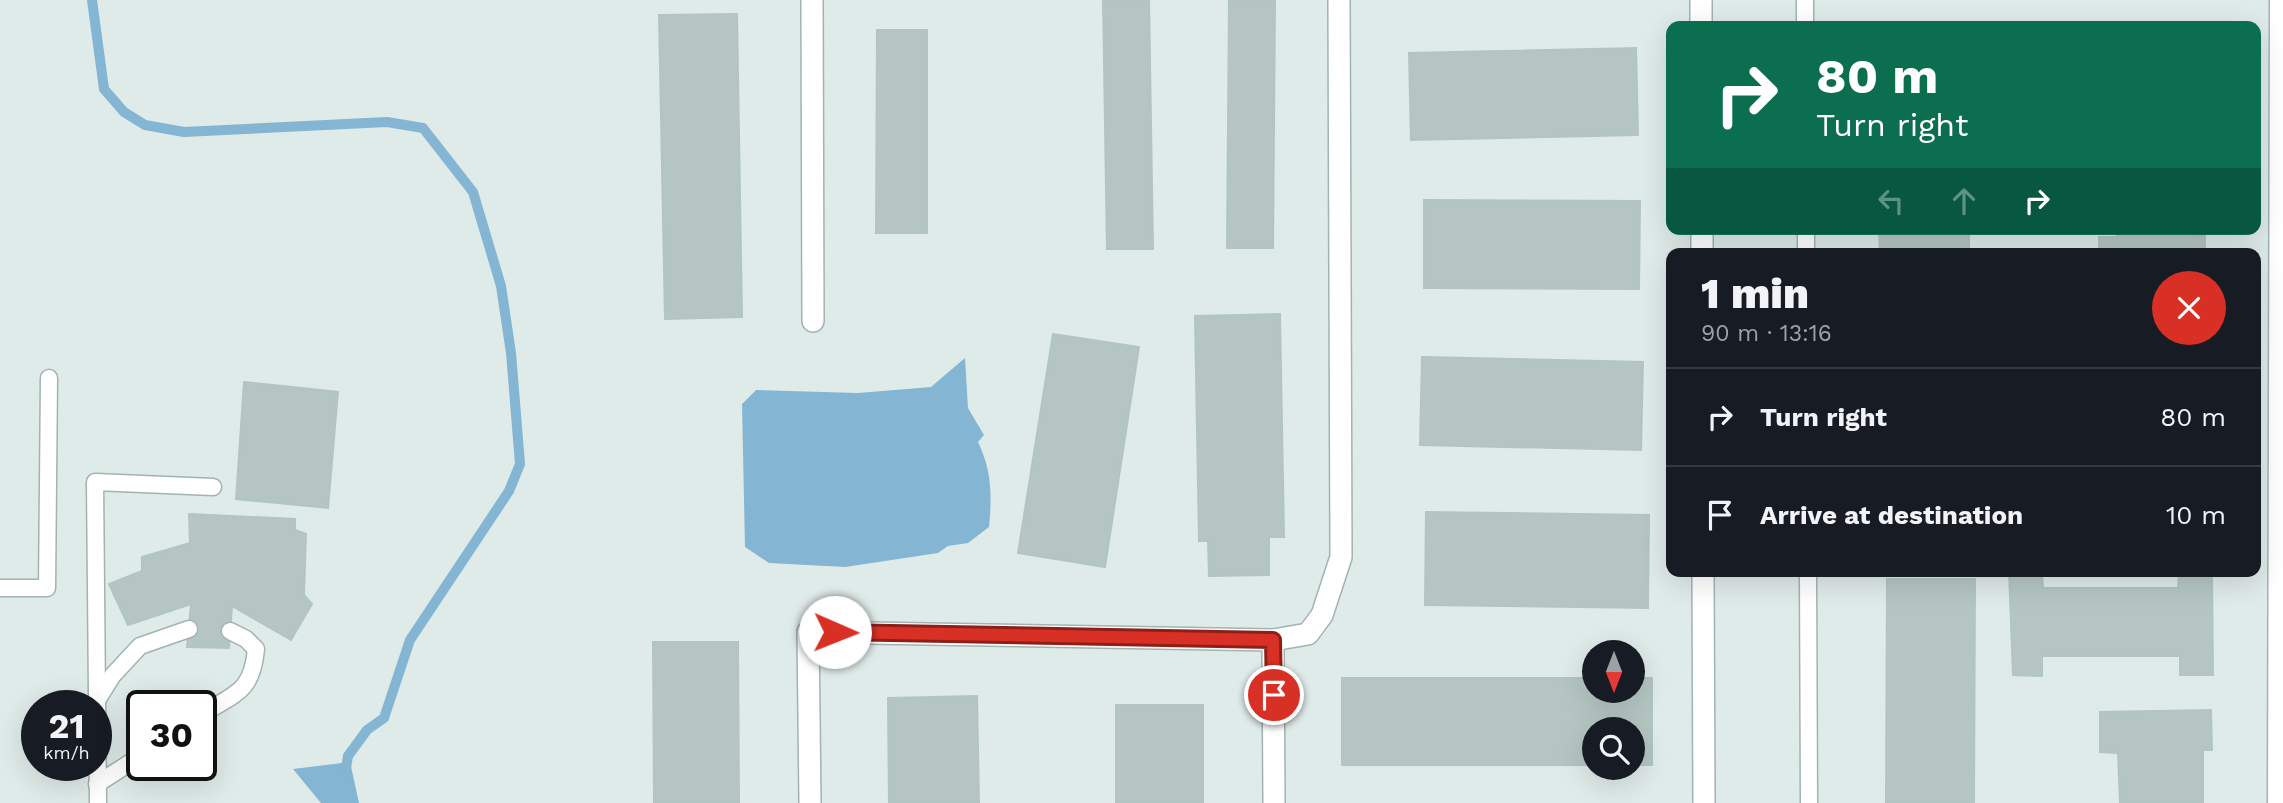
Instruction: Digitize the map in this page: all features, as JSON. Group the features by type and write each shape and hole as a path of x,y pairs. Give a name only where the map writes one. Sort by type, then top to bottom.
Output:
{"street":[{"path":"812,0 813,321"},
{"path":"810,803 808,632 1273,640 1308,634 1322,615 1341,557 1339,0"},
{"path":"1701,0 1701,21"},
{"path":"1703,577 1704,803"},
{"path":"1273,640 1274,803"}],"lane":[{"path":"1805,0 1805,21"},
{"path":"2276,803 2278,0"},
{"path":"0,588 47,589 49,378"},
{"path":"96,690 95,482 213,487"},
{"path":"1808,577 1810,803"},
{"path":"104,690 113,675 140,646 189,629"},
{"path":"217,705 243,688 254,676 256,649 246,639 230,631"},
{"path":"97,784 126,765"},
{"path":"97,781 98,803"}],"water":[{"path":"965,358 968,408 984,435 978,442 990,483 989,527 968,543 948,546 938,553 845,567 769,563 745,547 742,404 756,390 858,393 931,387"},
{"path":"350,762 359,803 321,803 293,769"}],"building":[{"path":"1103,0 1149,0 1153,249 1107,249"},
{"path":"1229,0 1275,0 1273,248 1227,248"},
{"path":"737,14 742,317 665,319 659,15"},
{"path":"877,30 927,30 927,233 876,233"},
{"path":"1636,48 1638,135 1411,140 1409,53"},
{"path":"1424,200 1640,201 1639,289 1424,288"},
{"path":"1879,235 1969,235 1969,248 1880,248"},
{"path":"2205,235 2205,248 2099,248 2099,237"},
{"path":"1280,314 1284,537 1269,537 1269,575 1209,576 1208,541 1199,541 1195,316"},
{"path":"1053,334 1139,347 1105,567 1018,553"},
{"path":"1422,357 1643,362 1641,450 1420,445"},
{"path":"244,382 338,392 328,508 236,499"},
{"path":"1426,512 1649,515 1648,608 1425,605"},
{"path":"189,514 295,519 295,530 306,534 304,595 312,604 291,640 232,606 229,648 187,647 191,604 128,625 109,584 142,571 142,557 190,543"},
{"path":"2009,577 2042,577 2043,588 2178,588 2179,577 2212,577 2213,675 2180,675 2180,656 2042,656 2042,676 2013,675"},
{"path":"1887,579 1975,579 1974,803 1886,803"},
{"path":"653,642 738,642 739,803 654,803"},
{"path":"1342,678 1582,678 1582,704 1645,704 1645,678 1652,678 1652,765 1645,765 1645,717 1582,717 1582,765 1342,765"},
{"path":"977,696 979,803 889,803 888,698"},
{"path":"1116,705 1203,705 1203,803 1116,803"},
{"path":"2211,710 2212,750 2203,750 2203,803 2120,803 2118,753 2100,752 2100,712"}],"waterway":[{"path":"92,0 104,89 124,112 145,125 184,132 387,122 423,128 473,192 501,286 511,353 520,464 509,491 410,640 384,718 367,730 348,756 345,774"}],"route":[{"path":"835,632 1273,640 1274,695"}]}
